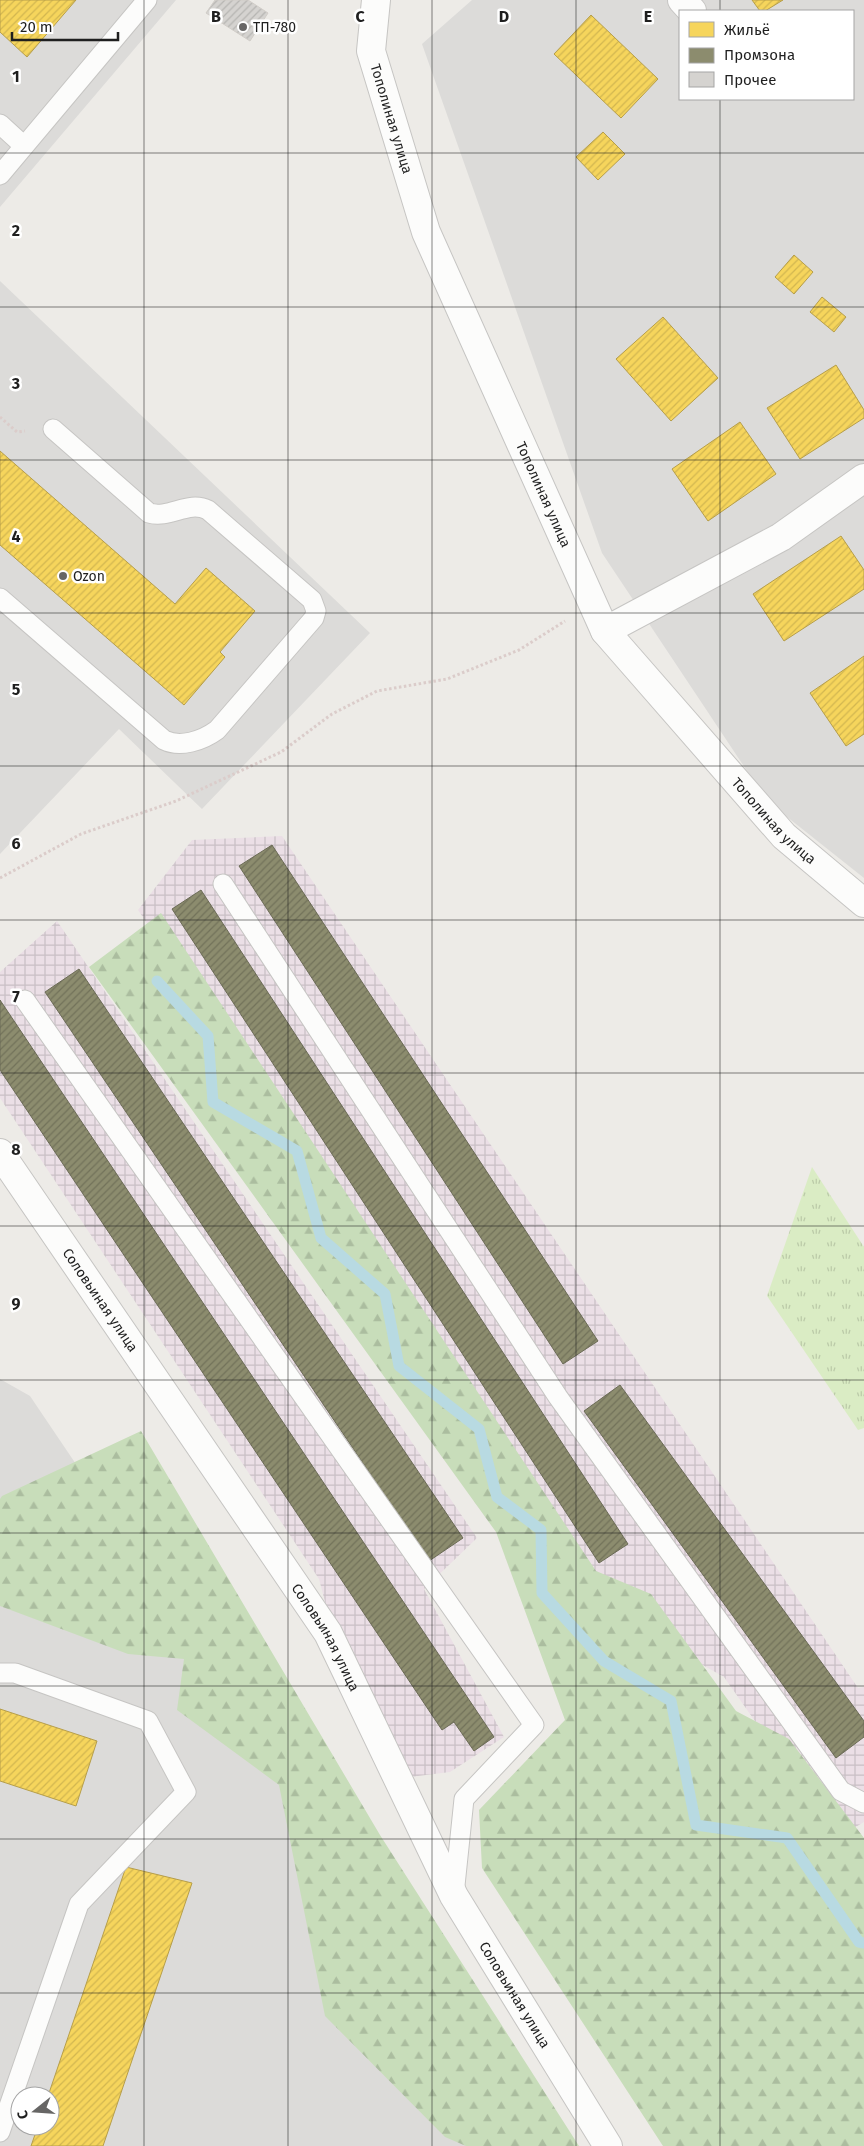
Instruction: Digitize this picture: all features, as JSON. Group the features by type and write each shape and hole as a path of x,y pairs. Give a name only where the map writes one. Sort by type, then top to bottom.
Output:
{"street":[{"name":"Тополиная улица","path":"376,0 371,51 426,232 605,631 784,836 864,903"},
{"path":"682,0 691,10"},
{"path":"605,631 781,537 864,478"},
{"name":"Соловьиная улица","path":"0,1153 328,1633 454,1896 608,2146"}],"lane":[{"path":"0,175 147,0"},
{"path":"0,124 24,146"},
{"path":"0,598 164,740 171,744 200,740 216,730 314,618 316,611 312,600 208,510 200,506 188,506 164,515 150,513 53,429"},
{"path":"222,884 558,1397 841,1791 864,1803"},
{"path":"26,1000 534,1725 464,1799 454,1896"},
{"path":"0,1673 15,1672 148,1721 186,1792 79,1904 0,2132"}],"path":[{"path":"0,878 81,834 176,801 281,752 332,714 378,691 446,679 519,650 593,603"}],"shaded area":[{"path":"0,0 176,0 0,207"},
{"path":"472,0 864,0 864,878 767,801 602,553 422,44"},
{"path":"0,281 370,633 202,809 119,729 0,854"},
{"path":"282,836 858,1688 864,1687 864,1822 837,1838 724,1677 612,1614 138,910 192,840"},
{"path":"57,921 477,1538 424,1589 504,1737 450,1772 402,1778 348,1689 319,1579 0,1098 0,972"},
{"path":"0,1379 30,1396 536,2146 0,2146"}],"green space":[{"path":"161,913 596,1571 651,1594 736,1711 789,1739 864,1838 864,2146 663,2146 482,1868 479,1810 565,1720 496,1532 89,967"},
{"path":"812,1167 864,1247 864,1428 858,1430 767,1296"},
{"path":"141,1431 380,1835 579,2146 466,2146 445,2137 325,2016 279,1785 177,1710 184,1659 128,1654 0,1606 0,1499 2,1496"}],"building: Жильё":[{"path":"0,0 76,0 27,57 0,32"},
{"path":"752,0 783,0 767,10 759,10"},
{"path":"591,15 658,79 621,118 554,54"},
{"path":"603,132 625,154 598,180 576,157"},
{"path":"794,255 813,272 794,294 775,277"},
{"path":"822,297 846,317 834,332 810,312"},
{"path":"663,317 718,378 671,421 616,359"},
{"path":"836,365 864,410 864,418 800,459 767,408"},
{"path":"740,422 776,474 708,521 672,469"},
{"path":"0,451 175,604 206,568 255,611 220,652 225,657 184,705 0,545"},
{"path":"841,536 864,570 864,589 784,641 753,594"},
{"path":"864,656 864,734 846,746 810,693"},
{"path":"0,1709 97,1741 76,1806 0,1781"},
{"path":"126,1867 192,1883 103,2146 31,2146 34,2136 60,2136 60,2086 51,2086"}],"building: Промзона":[{"path":"272,845 598,1341 563,1364 239,866"},
{"path":"201,890 628,1544 599,1563 172,909"},
{"path":"79,969 463,1538 429,1561 45,992"},
{"path":"0,1000 494,1737 474,1751 454,1722 442,1730 0,1070"},
{"path":"620,1385 864,1721 864,1737 836,1758 584,1411"}],"building: Прочее":[{"name":"ТП-780","path":"215,0 248,0 268,13 250,41 206,13"}],"waterway":[{"path":"157,981 208,1036 213,1102 297,1151 321,1238 385,1294 399,1366 479,1429 497,1497 541,1530 542,1593 604,1661 671,1701 696,1825 787,1838 859,1942 864,1943"}],"place":[{"name":"ТП-780","path":"243,27"},
{"name":"Ozon","path":"63,576"}]}
